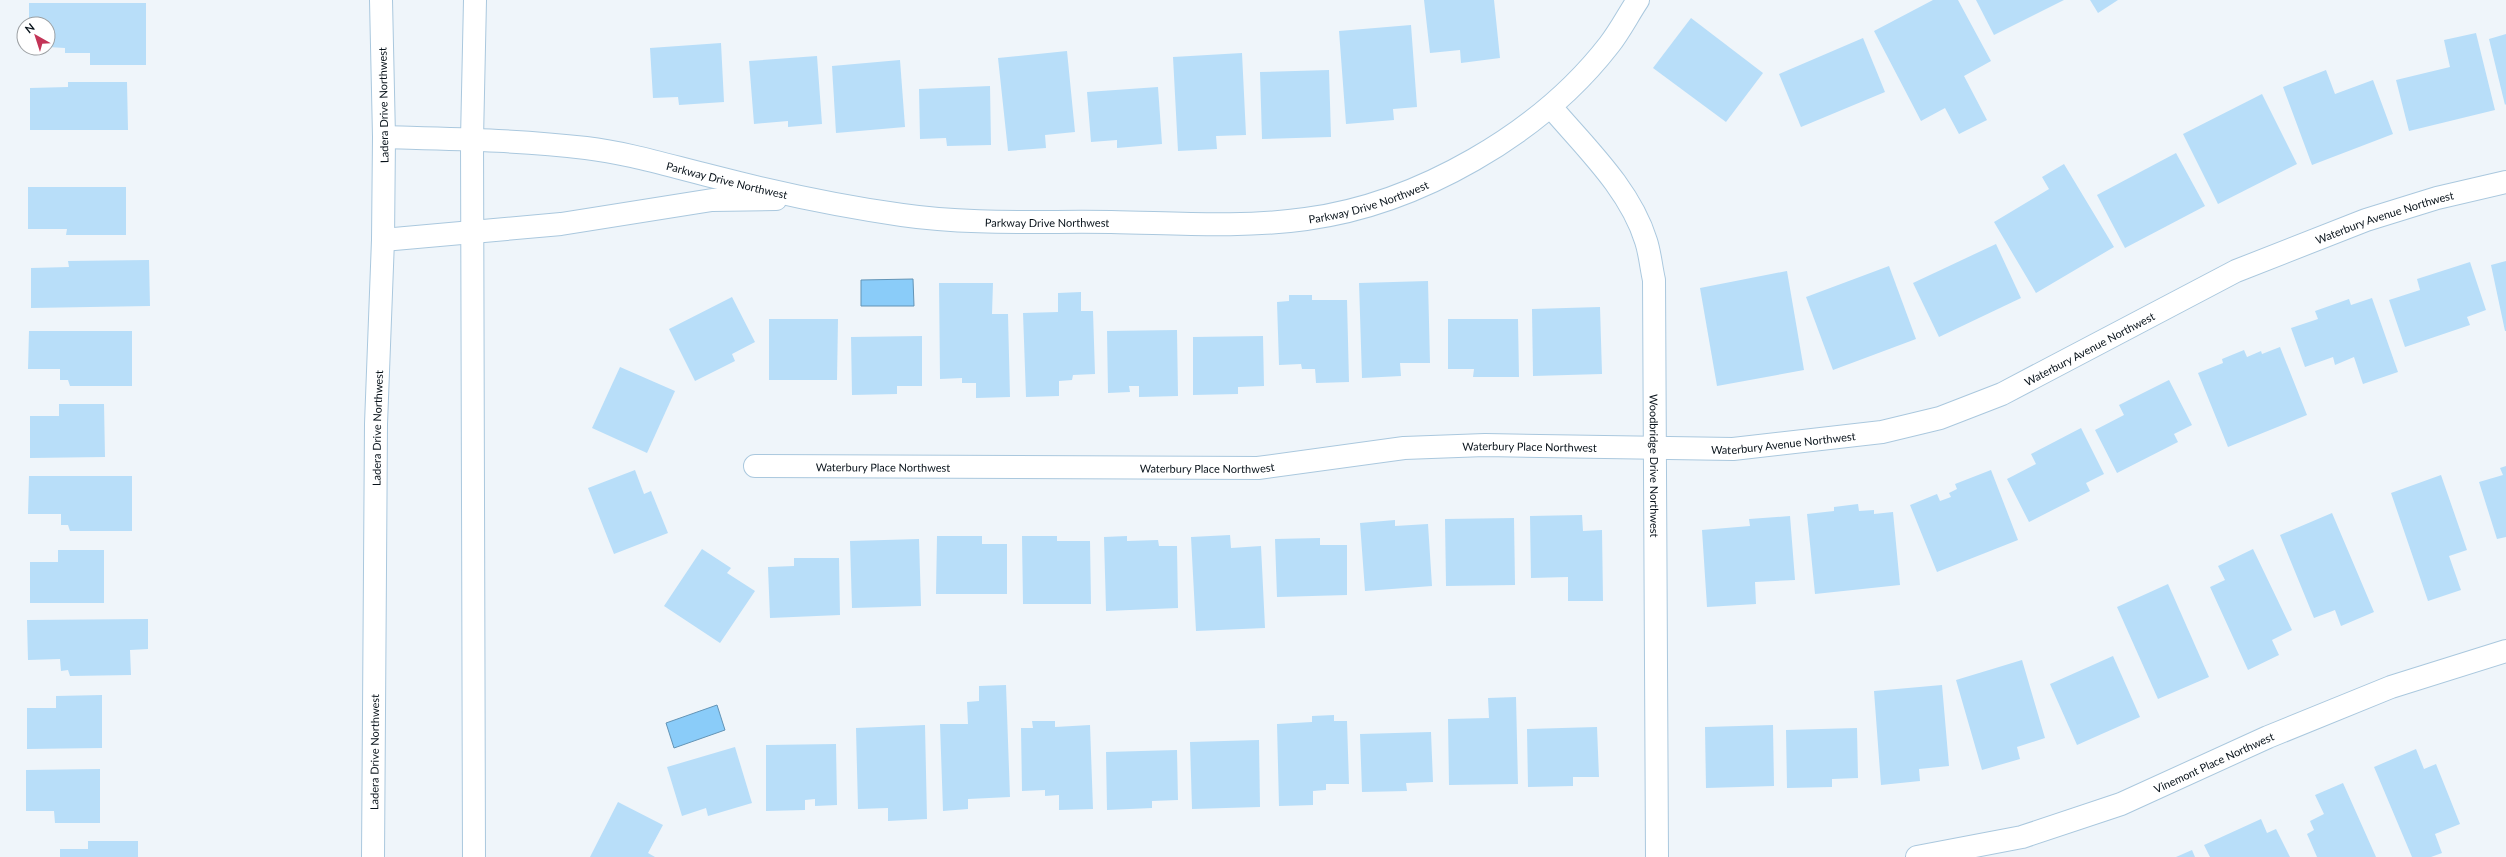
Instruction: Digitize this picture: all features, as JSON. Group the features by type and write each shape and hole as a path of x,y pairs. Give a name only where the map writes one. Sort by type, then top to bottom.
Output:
{"street":[{"name":"Ladera Drive Northwest","path":"373,857 376,424 383,240 384,137 381,0"},
{"path":"474,857 472,139 475,0"},
{"name":"Parkway Drive Northwest","path":"384,137 472,139 588,148 811,198 903,215 973,220 1248,224 1306,220 1350,211 1391,198 1444,176 1512,137 1551,107 1608,46 1638,0"},
{"name":"Woodbridge Drive Northwest","path":"1551,107 1605,170 1629,205 1646,240 1654,280 1658,857"},
{"name":"Waterbury Avenue Northwest","path":"1656,446 1741,448 1882,432 1940,418 2002,394 2236,271 2366,220 2437,198 2506,182"},
{"path":"383,240 472,230 561,224 712,200 811,198"},
{"name":"Waterbury Place Northwest","path":"756,466 1258,468 1404,448 1485,445 1656,446"},
{"name":"Vinemont Place Northwest","path":"1917,857 2022,837 2121,804 2268,737 2383,690 2506,651"}],"water":[{"path":"913,279 914,306 861,306 861,280"},
{"path":"717,705 725,730 674,748 666,723"}],"building":[{"path":"1424,0 1494,0 1500,58 1461,63 1460,50 1430,53"},
{"path":"1933,0 1958,0 1991,61 1964,76 1987,120 1959,134 1945,108 1921,121 1874,31"},
{"path":"1976,0 2064,0 1994,35"},
{"path":"2090,0 2118,0 2098,13"},
{"path":"29,3 146,3 146,65 90,65 90,53 65,53 65,48 56,47 56,16 29,16"},
{"path":"1691,18 1763,73 1726,122 1653,68"},
{"path":"1411,25 1417,107 1393,109 1394,120 1346,124 1339,31"},
{"path":"2476,33 2495,110 2409,131 2396,80 2450,67 2444,40"},
{"path":"2506,34 2506,104 2505,105 2489,39"},
{"path":"1863,38 1885,92 1801,127 1779,74"},
{"path":"721,43 724,102 679,105 678,97 653,98 650,48"},
{"path":"1067,51 1075,132 1045,135 1046,148 1008,151 998,58"},
{"path":"1242,53 1246,135 1216,136 1217,149 1178,151 1173,57"},
{"path":"817,56 822,124 788,127 788,121 754,124 749,61"},
{"path":"900,60 905,127 836,133 832,66"},
{"path":"1329,70 1331,137 1262,139 1260,72"},
{"path":"2326,70 2335,94 2373,80 2393,134 2312,165 2283,87"},
{"path":"68,82 127,82 128,130 30,130 30,88 68,87"},
{"path":"990,86 991,145 947,146 946,138 920,139 919,89"},
{"path":"1158,87 1162,144 1117,148 1117,140 1091,142 1087,92"},
{"path":"2262,94 2297,164 2218,204 2183,134"},
{"path":"2176,153 2205,206 2125,248 2097,195"},
{"path":"2064,164 2114,247 2036,293 1994,222 2049,189 2042,177"},
{"path":"28,187 126,187 126,235 66,235 67,229 28,229"},
{"path":"1996,244 2021,298 1939,337 1913,283"},
{"path":"149,260 150,306 31,308 31,268 69,267 68,261"},
{"path":"2506,261 2506,331 2505,331 2491,265"},
{"path":"2470,262 2486,310 2467,317 2470,325 2405,347 2389,300 2420,290 2417,279"},
{"path":"1889,266 1916,339 1833,370 1806,297"},
{"path":"1787,271 1804,370 1717,386 1700,288"},
{"path":"1428,281 1430,363 1400,363 1401,376 1362,378 1359,283"},
{"path":"939,283 993,283 992,314 1008,314 1010,397 976,398 976,383 962,383 962,378 940,379"},
{"path":"1081,292 1081,311 1093,311 1095,374 1073,375 1072,380 1059,381 1059,396 1026,397 1023,313 1058,312 1058,293"},
{"path":"1289,295 1312,295 1312,300 1347,300 1349,382 1316,383 1315,369 1302,369 1301,364 1279,365 1277,302 1289,301"},
{"path":"732,297 755,342 732,354 735,361 695,381 669,329"},
{"path":"2372,298 2398,372 2363,384 2354,357 2335,365 2333,357 2305,367 2291,328 2318,319 2315,311 2349,299 2351,305"},
{"path":"1600,307 1602,374 1533,376 1532,309"},
{"path":"769,319 838,319 837,380 769,380"},
{"path":"1448,319 1518,319 1519,377 1473,377 1474,369 1448,369"},
{"path":"1177,330 1178,396 1139,397 1139,386 1129,386 1130,392 1108,393 1107,331"},
{"path":"29,331 132,331 132,386 70,386 68,380 60,380 60,369 28,369"},
{"path":"922,336 922,386 897,386 897,394 852,395 851,337"},
{"path":"1263,336 1264,386 1238,387 1238,394 1193,395 1193,337"},
{"path":"2280,347 2307,415 2228,447 2198,373 2223,363 2222,359 2244,350 2247,357 2261,351 2262,354"},
{"path":"620,367 675,391 647,453 592,428"},
{"path":"2169,380 2192,425 2174,434 2178,442 2117,473 2095,430 2124,415 2119,405"},
{"path":"59,404 104,404 105,457 30,458 30,416 59,416"},
{"path":"2081,428 2104,474 2086,483 2090,491 2029,522 2007,479 2036,464 2031,454"},
{"path":"2506,466 2506,537 2497,539 2479,482 2503,475 2500,468"},
{"path":"635,470 644,494 651,491 668,533 614,554 588,488"},
{"path":"1991,470 2018,540 1937,572 1910,505 1937,494 1940,501 1951,497 1949,493 1957,489 1955,484"},
{"path":"2441,475 2467,550 2449,556 2461,590 2428,601 2391,493"},
{"path":"29,476 132,476 132,531 70,531 68,525 61,525 61,514 28,514"},
{"path":"1858,504 1859,511 1874,510 1874,514 1893,512 1900,585 1815,594 1807,514 1834,511 1834,507"},
{"path":"2332,513 2374,612 2341,626 2335,610 2314,618 2280,535"},
{"path":"1582,515 1583,531 1602,530 1603,601 1568,601 1568,577 1531,578 1530,516"},
{"path":"1790,516 1795,580 1755,582 1756,604 1707,607 1702,530 1750,526 1749,519"},
{"path":"1514,518 1515,585 1446,586 1445,519"},
{"path":"1395,520 1395,526 1428,524 1432,586 1365,591 1360,523"},
{"path":"1230,535 1231,548 1261,546 1265,628 1196,631 1191,537"},
{"path":"937,536 982,536 982,544 1007,544 1007,594 936,594"},
{"path":"1022,536 1057,536 1057,541 1090,541 1091,604 1023,604"},
{"path":"1127,536 1127,541 1158,540 1159,546 1177,546 1178,608 1106,611 1104,537"},
{"path":"1320,538 1320,545 1347,545 1347,595 1277,597 1275,539"},
{"path":"919,539 921,606 852,608 850,541"},
{"path":"702,549 731,568 727,573 755,591 720,643 664,606"},
{"path":"2253,549 2292,630 2272,640 2279,655 2248,670 2210,587 2225,580 2218,566"},
{"path":"58,550 104,550 104,603 30,603 30,562 58,562"},
{"path":"794,558 839,558 840,615 770,618 768,567 794,566"},
{"path":"2168,584 2209,677 2158,699 2117,607"},
{"path":"148,619 148,649 130,650 131,675 70,676 68,670 61,671 60,659 28,660 27,620"},
{"path":"2113,656 2140,717 2077,745 2050,684"},
{"path":"2022,660 2045,738 2017,747 2020,759 1982,770 1956,680"},
{"path":"1006,685 1010,797 968,799 968,809 943,811 940,724 968,724 967,702 979,701 979,686"},
{"path":"1942,685 1949,766 1919,769 1920,781 1881,785 1874,691"},
{"path":"102,695 102,748 27,749 27,708 56,708 56,696"},
{"path":"1516,697 1518,784 1449,785 1448,719 1489,718 1488,698"},
{"path":"1334,715 1334,721 1347,721 1349,784 1326,784 1326,790 1313,791 1313,805 1279,806 1277,724 1312,722 1312,716"},
{"path":"1032,721 1055,721 1055,727 1090,725 1093,809 1059,810 1059,795 1045,796 1045,790 1022,791 1021,728 1033,728"},
{"path":"925,725 927,819 888,821 888,808 858,809 856,728"},
{"path":"1773,725 1774,786 1706,788 1705,727"},
{"path":"1597,727 1599,777 1573,777 1573,786 1528,787 1527,729"},
{"path":"1857,728 1858,778 1832,779 1832,787 1787,788 1786,730"},
{"path":"1431,732 1433,782 1406,783 1407,791 1362,792 1360,734"},
{"path":"1259,740 1260,807 1192,809 1190,742"},
{"path":"836,744 837,805 815,806 815,799 805,800 805,810 766,811 766,745"},
{"path":"735,747 752,803 708,816 706,808 682,816 667,767"},
{"path":"2416,749 2424,769 2436,764 2460,824 2435,834 2442,853 2431,857 2412,857 2374,767"},
{"path":"1177,750 1178,800 1152,801 1152,808 1107,810 1106,752"},
{"path":"100,769 100,823 55,823 54,811 26,811 26,770"},
{"path":"2343,783 2376,857 2317,857 2307,834 2314,830 2310,821 2324,814 2315,795"},
{"path":"618,802 663,825 648,853 655,857 590,857"},
{"path":"2261,819 2267,833 2276,829 2290,857 2210,857 2204,845"},
{"path":"88,841 138,841 138,857 60,857 60,849 88,849"},
{"path":"2192,850 2195,857 2176,857"}]}
